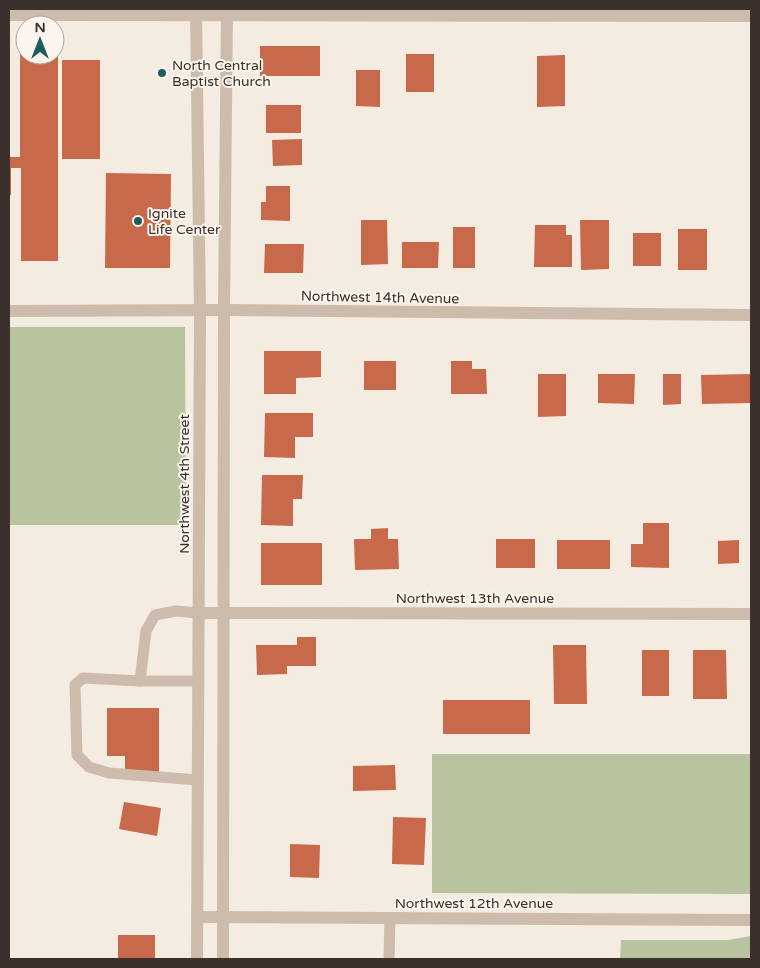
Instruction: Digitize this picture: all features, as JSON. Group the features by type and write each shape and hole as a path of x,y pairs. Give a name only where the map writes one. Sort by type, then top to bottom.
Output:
{"street":[{"name":"Northwest 4th Street","path":"196,12 200,311 197,959"},
{"path":"223,959 224,310 227,12"},
{"path":"9,15 227,12 751,16"},
{"name":"Northwest 14th Avenue","path":"9,312 224,310 751,315"},
{"name":"Northwest 13th Avenue","path":"198,613 751,614"},
{"name":"Northwest 12th Avenue","path":"197,917 751,920"}],"lane":[{"path":"140,681 146,632 155,615 176,611 198,613"},
{"path":"198,681 140,681 83,678 75,685 77,755 89,767 109,773 198,780"},
{"path":"390,918 390,959"}],"green space":[{"path":"9,327 185,327 186,525 9,525"},
{"path":"432,754 751,754 751,894 432,893"},
{"path":"751,936 751,959 620,959 621,940 728,940"}],"building":[{"path":"260,46 320,46 320,76 260,76"},
{"path":"406,54 434,54 434,92 406,92"},
{"path":"565,55 565,106 537,107 537,56"},
{"path":"65,60 100,60 100,159 62,159 62,65 65,65"},
{"path":"20,65 58,65 58,261 21,261 21,168 11,168 11,195 9,195 9,157 20,157"},
{"path":"356,70 380,70 380,107 356,106"},
{"path":"266,105 301,105 301,133 266,133"},
{"path":"302,139 302,165 273,166 272,140"},
{"name":"Ignite Life Center","path":"106,173 171,174 170,268 105,268"},
{"path":"266,186 290,186 290,221 261,220 261,202 266,202"},
{"path":"361,220 387,220 388,264 361,265"},
{"path":"580,220 609,220 609,269 581,270"},
{"path":"535,225 566,225 566,235 572,235 572,267 534,267"},
{"path":"453,227 475,227 475,268 453,268"},
{"path":"678,229 707,229 707,270 678,270"},
{"path":"633,233 661,233 661,266 633,266"},
{"path":"402,242 439,242 438,268 402,268"},
{"path":"265,244 304,244 303,273 264,273"},
{"path":"264,351 321,351 321,377 296,378 296,394 264,394"},
{"path":"364,361 396,361 396,390 364,390"},
{"path":"451,361 472,361 472,369 486,369 487,394 451,394"},
{"path":"538,374 566,374 566,416 538,417"},
{"path":"598,374 635,374 634,404 598,403"},
{"path":"663,374 681,374 681,404 663,405"},
{"path":"751,374 751,403 702,404 701,375"},
{"path":"265,413 313,413 313,437 295,437 295,458 264,457"},
{"path":"262,475 303,475 302,499 293,499 293,526 261,525"},
{"path":"643,523 669,523 669,568 631,567 631,544 643,544"},
{"path":"388,528 388,539 398,539 399,569 355,570 354,539 371,539 371,529"},
{"path":"496,539 535,539 535,568 496,568"},
{"path":"557,540 610,540 610,569 557,569"},
{"path":"739,540 739,563 718,564 718,541"},
{"path":"261,543 322,543 322,585 261,585"},
{"path":"297,637 316,637 316,666 287,666 287,674 257,675 256,645 297,645"},
{"path":"553,645 586,645 587,704 554,704"},
{"path":"642,650 669,650 669,696 642,696"},
{"path":"693,650 726,650 727,699 693,699"},
{"path":"443,700 530,700 530,734 443,734"},
{"path":"107,708 159,708 159,772 125,772 125,756 107,756"},
{"path":"395,765 396,790 353,791 353,766"},
{"path":"124,802 161,808 157,836 119,829"},
{"path":"393,817 426,818 424,865 392,864"},
{"path":"290,844 320,845 319,878 290,877"},
{"path":"118,935 155,935 155,959 118,959"}],"place":[{"name":"North Central Baptist Church","path":"162,73"},
{"name":"Ignite Life Center","path":"138,221"}]}
